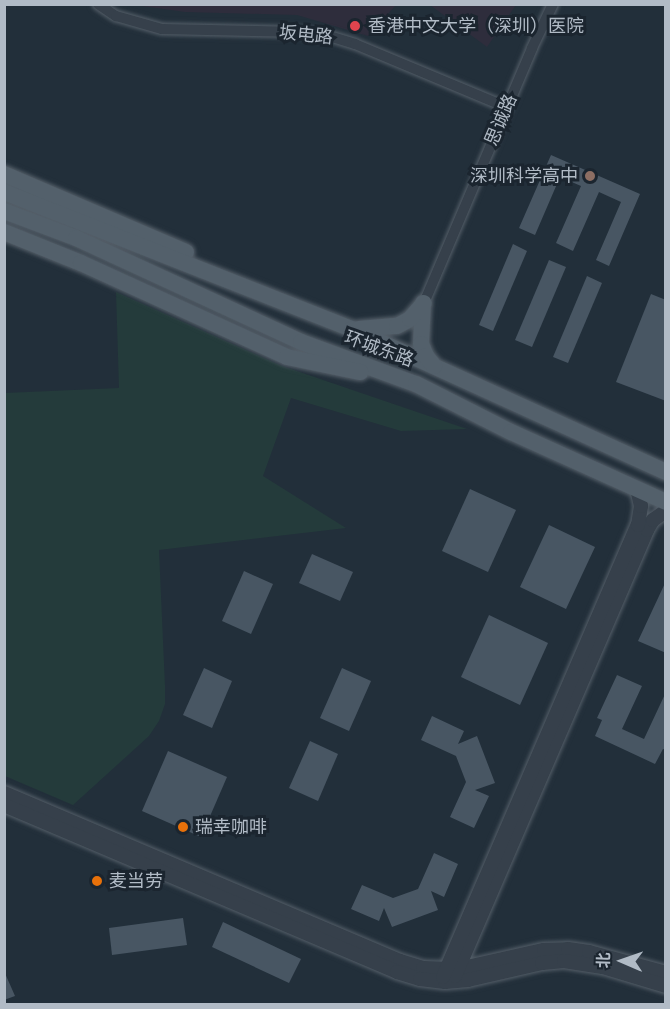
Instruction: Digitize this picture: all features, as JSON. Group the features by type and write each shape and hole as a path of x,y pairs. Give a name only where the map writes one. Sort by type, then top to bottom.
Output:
{"main road":[{"path":"4,174 316,310 352,329 397,326 415,314 423,303"},
{"path":"4,192 80,231"},
{"path":"4,211 80,231"},
{"name":"环城东路","path":"80,231 352,329 666,472"},
{"name":"环城东路","path":"80,231 301,342 416,384 511,432 666,502"},
{"path":"4,232 81,263 287,357 416,384"},
{"path":"423,303 421,344 426,356 435,367"}],"street":[{"name":"坂电路","path":"98,4 123,19 162,29 301,32 329,36 506,107"},
{"name":"思诚路","path":"423,303 506,107 554,4"},
{"path":"449,976 638,525 641,506 637,489"},
{"path":"449,976 647,530 653,520 666,511"},
{"path":"4,793 400,961 449,976 544,950 568,949 589,952 666,973"},
{"path":"4,805 397,972 420,979 564,961 603,967 666,986"}],"shaded area":[{"name":"香港中文大学（深圳）医院","path":"396,4 368,36 297,15 185,12 135,5"},
{"name":"香港中文大学（深圳）医院","path":"430,5 516,5 487,47"}],"green space":[{"path":"116,292 282,366 467,429 401,431 291,398 263,476 346,528 159,550 165,704 159,721 149,736 73,805 5,776 5,393 119,388"}],"building":[{"path":"551,155 640,194 609,266 596,260 621,202 599,192 573,251 556,243 581,186 560,177 535,235 519,228"},
{"path":"513,244 527,251 493,331 479,325"},
{"path":"549,260 566,267 532,347 515,340"},
{"path":"587,276 602,283 568,363 553,357"},
{"path":"651,294 666,300 666,401 616,382"},
{"path":"470,489 516,510 488,572 442,551"},
{"path":"549,525 595,547 566,609 520,587"},
{"path":"312,554 353,572 340,601 299,583"},
{"path":"244,571 273,584 251,634 222,621"},
{"path":"666,581 666,653 638,641"},
{"path":"489,615 548,643 520,705 461,677"},
{"path":"204,668 232,681 212,728 183,715"},
{"path":"342,668 371,681 349,731 320,718"},
{"path":"617,675 642,686 622,729 644,739 666,692 666,750 663,749 655,764 595,736 602,720 597,718"},
{"path":"432,716 464,731 458,744 477,736 495,783 475,790 489,796 474,828 450,817 466,782 456,756 421,740"},
{"path":"310,741 338,754 318,801 289,788"},
{"path":"168,751 227,777 201,837 142,811"},
{"path":"434,853 458,864 444,897 431,891 438,910 392,927 384,908 379,921 351,909 362,885 393,898 418,889"},
{"path":"183,918 187,945 112,955 109,928"},
{"path":"223,922 301,959 289,983 212,947"},
{"path":"4,971 15,996 4,1000"}],"place":[{"name":"香港中文大学（深圳）医院","path":"355,26"},
{"name":"深圳科学高中","path":"590,176"},
{"name":"瑞幸咖啡","path":"183,827"},
{"name":"麦当劳","path":"97,881"}]}
